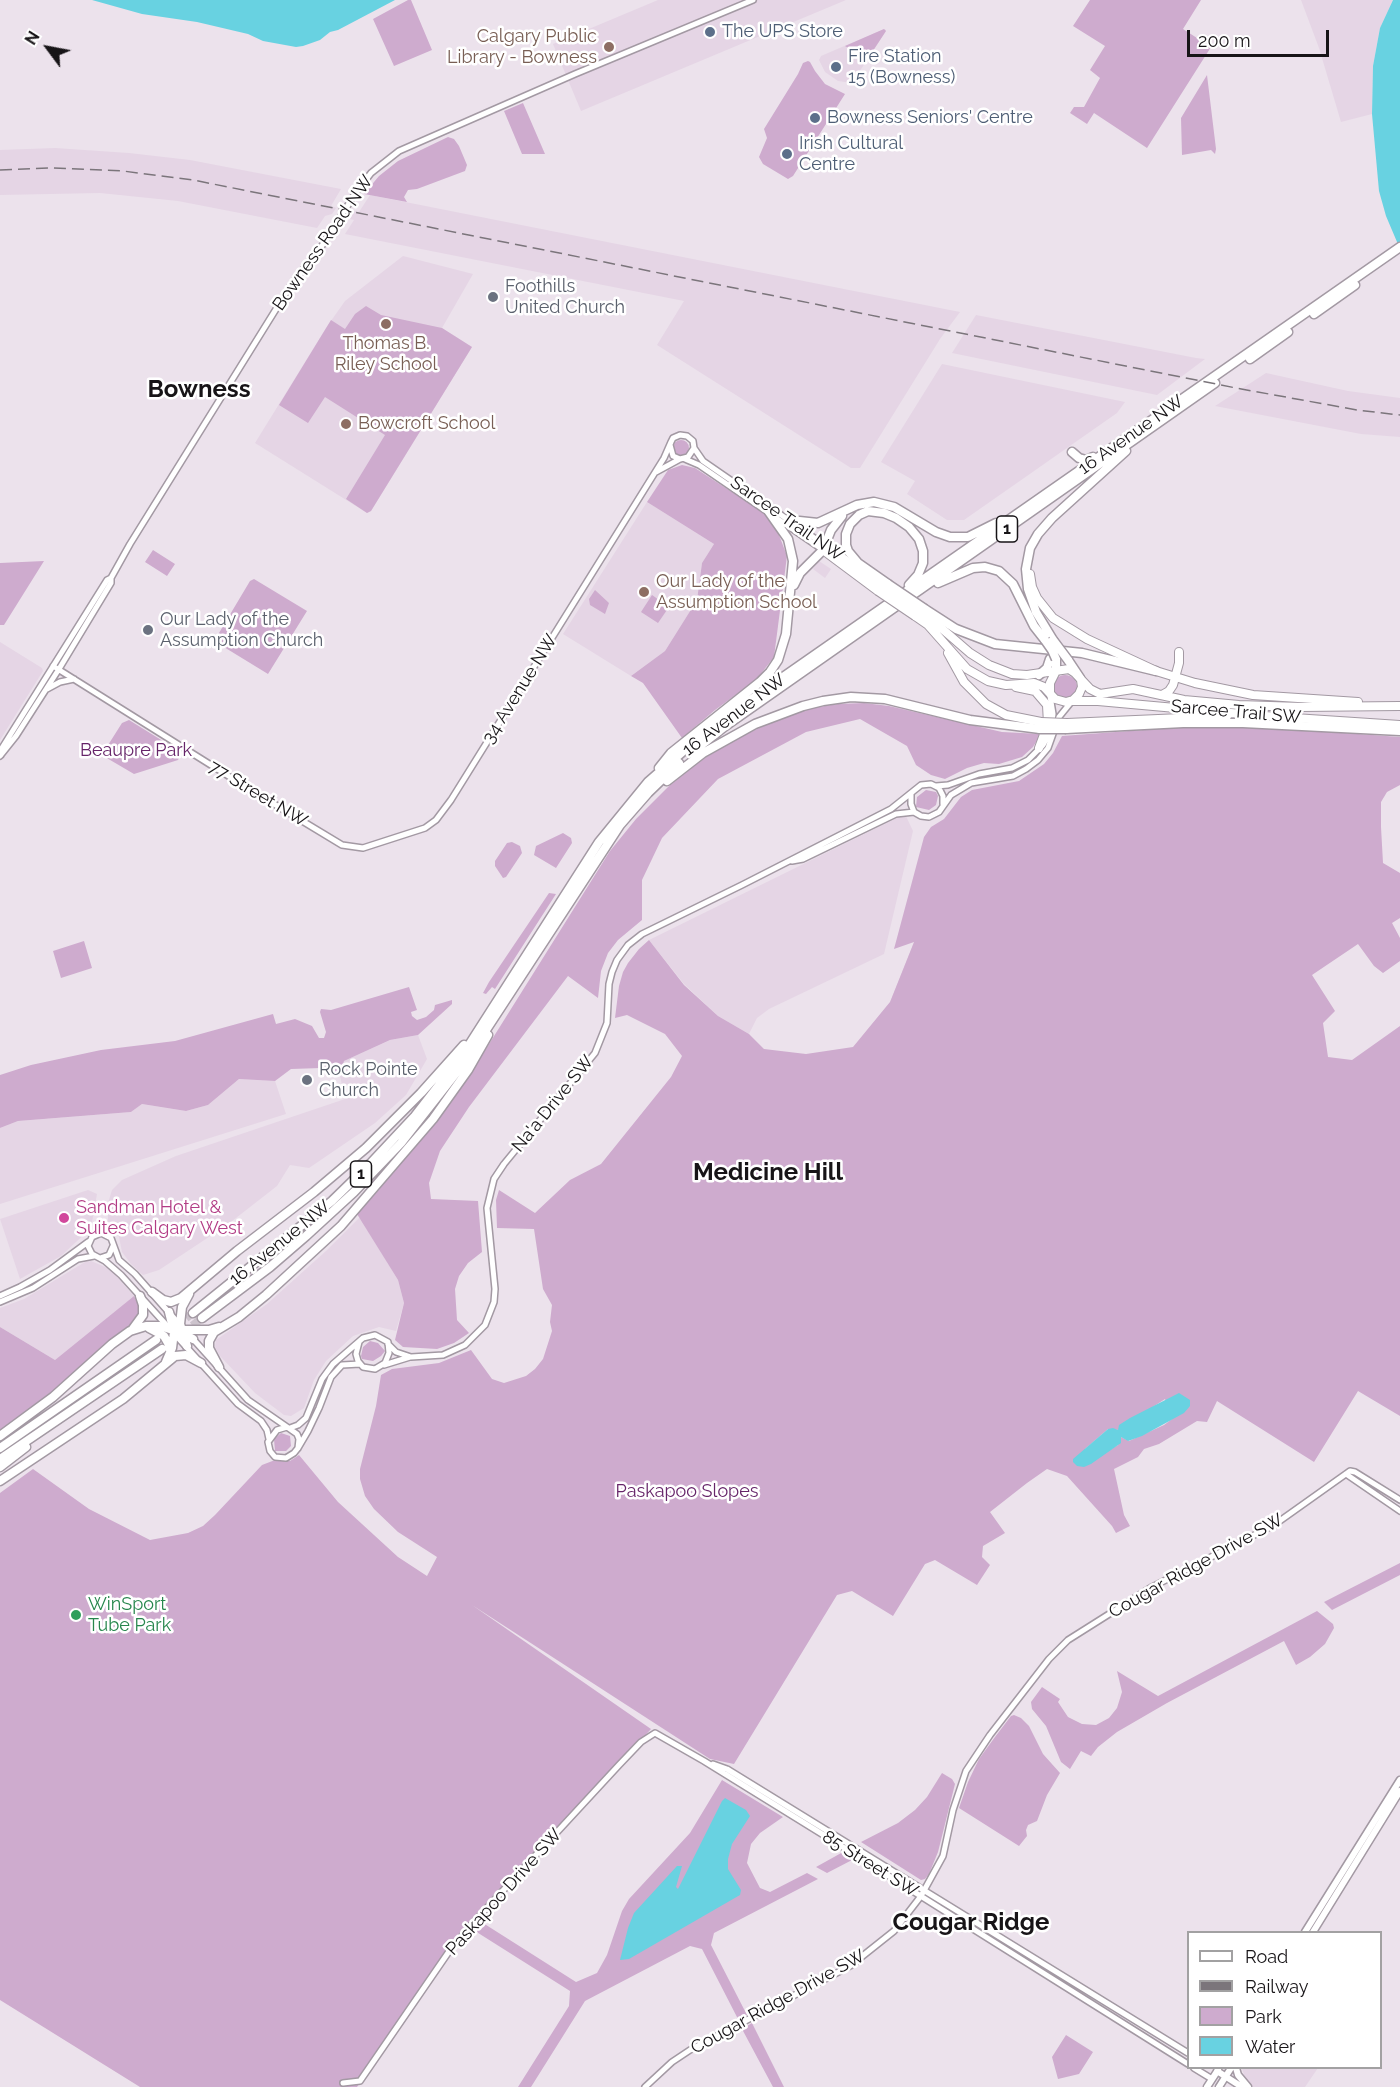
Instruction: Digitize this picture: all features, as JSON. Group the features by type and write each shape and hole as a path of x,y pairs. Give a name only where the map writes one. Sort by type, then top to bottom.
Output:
{"highway":[{"name":"16 Avenue NW","path":"193,1313 313,1218 380,1154 438,1087 498,1006 599,842 648,782 704,733 1183,406 1385,261 1400,247"},
{"name":"16 Avenue NW","path":"202,1318 293,1247 339,1206 377,1168 438,1098 498,1006 632,812 684,758 1051,490 1385,261 1400,254"},
{"path":"1006,685 1033,683 1043,687 1059,701 1072,701 1080,693 1081,679 1068,660 1045,639 1026,580 1027,559 1035,538 1052,518 1093,480 1183,406"},
{"path":"790,520 818,523 857,505 874,502 888,505 944,536 963,538 984,530 1051,490 1072,469 1075,462 1072,452 1079,458 1087,460 1136,426 1156,417"},
{"path":"648,782 671,753 770,672 783,646 792,592 797,579 804,568 825,548 829,535 838,520 857,505"},
{"path":"769,512 784,532 792,550 793,568 788,614"},
{"path":"890,607 918,575 923,563 923,548 916,535 901,521 884,513 868,512 859,515 850,524 846,534 846,545 858,563 883,587 920,612 969,653 988,665 1012,674 1039,675 1071,670 1081,679"},
{"path":"1035,538 1029,571 1032,587 1044,609 1053,618 1087,639 1156,671"},
{"name":"Sarcee Trail NW","path":"825,548 883,587"},
{"path":"890,607 957,573 975,567 987,567 1001,573 1012,582 1053,651 1056,671 1049,685 1050,693"},
{"path":"920,612 995,644 1082,653 1253,694 1355,702 1386,707"},
{"path":"920,612 938,637 972,673 988,681 1032,690 1045,701 1048,724 1039,748"},
{"path":"938,637 964,682 978,698 1006,715 1040,725"},
{"path":"1162,695 1169,691 1175,677 1179,652"},
{"path":"1039,675 1053,659"},
{"name":"Sarcee Trail SW","path":"1081,679 1091,690 1101,694 1133,690 1184,700 1239,705 1400,706"},
{"path":"594,865 636,812 662,785 703,753 755,724 823,701 851,697 872,698 983,722 1040,725 1243,723 1400,731"},
{"name":"Sarcee Trail SW","path":"1072,701 1098,701 1264,716 1400,725"},
{"path":"1066,726 1194,717 1264,716"},
{"path":"152,1292 163,1300 175,1302 333,1176 382,1133 498,1006"},
{"path":"219,1367 211,1354 209,1344 212,1334 239,1317 281,1283 341,1226 455,1090 484,1045 498,1006"},
{"path":"164,1364 169,1356 185,1300 199,1282"},
{"path":"0,1436 53,1397 112,1344 130,1331 143,1315 140,1296"},
{"path":"169,1312 176,1329 190,1343"},
{"path":"130,1331 152,1326 208,1330 222,1326"},
{"path":"143,1327 157,1331 164,1336 170,1347 169,1356"},
{"path":"0,1448 156,1340"},
{"path":"0,1459 162,1349"},
{"path":"0,1481 123,1400 164,1364 180,1354 189,1355 201,1362"},
{"path":"0,1467 68,1414"},
{"path":"0,1486 59,1440"}],"main road":[{"path":"1306,1931 1400,1780"},
{"path":"1314,1931 1400,1791"},
{"path":"1207,2087 1216,2069 1242,2087"},
{"path":"1212,2079 1222,2086 1230,2069"},
{"path":"1236,2069 1238,2075 1248,2087"}],"street":[{"name":"Bowness Road NW","path":"0,756 2,748 111,583 111,578 291,285 324,243 360,187 378,167 399,151 449,128 753,0"},
{"path":"683,435 693,441 694,448 691,455 682,459 671,453 670,445 676,436 683,435"},
{"name":"34 Avenue NW","path":"342,845 363,848 381,843 425,828 441,815 655,473 670,445"},
{"name":"Sarcee Trail NW","path":"694,448 703,461 790,520 825,548"},
{"name":"Sarcee Trail NW","path":"682,459 699,465 825,548"},
{"name":"34 Avenue NW","path":"655,473 682,459"},
{"name":"Bowness Road NW","path":"0,756 46,690 56,668"},
{"name":"77 Street NW","path":"56,668 342,845"},
{"path":"46,690 60,682 75,680"},
{"path":"1050,693 1053,708 1048,736 1026,761 1012,768 979,774 948,785 921,784 912,793 910,804 914,812 929,817 939,812 943,804 958,789 971,783 1013,776 1034,764 1048,748 1059,717 1072,701"},
{"path":"936,786 942,793 943,804"},
{"name":"Na'a Drive SW","path":"383,1366 411,1357 431,1357 454,1351 470,1341 485,1325 494,1302 495,1289 487,1208 494,1179 598,1048 607,1023 610,978 624,950 642,934 791,861 801,853 891,808 912,793"},
{"name":"Na'a Drive SW","path":"791,861 803,859 896,814 914,812"},
{"path":"0,1296 50,1270 79,1250 94,1235 105,1234 111,1238 119,1260 169,1312"},
{"path":"90,1240 89,1249 96,1257 109,1264 176,1329"},
{"path":"0,1302 33,1288 78,1259 109,1255 114,1244"},
{"path":"269,1439 277,1430 298,1425 306,1418 325,1374 333,1364 366,1337 375,1335 396,1352 411,1357"},
{"path":"359,1342 356,1354 360,1364"},
{"path":"190,1343 201,1362 238,1404 264,1424 268,1432 270,1451 279,1458 289,1457 298,1448 336,1370 342,1365 360,1364 369,1369 383,1366 388,1357 388,1344"},
{"path":"190,1343 219,1367 248,1400 299,1437 298,1448"},
{"path":"1346,1473 1355,1472 1400,1500"},
{"path":"1346,1473 1400,1511"},
{"name":"Cougar Ridge Drive SW","path":"645,2087 672,2062 690,2050 850,1966 886,1938 926,1889 943,1856 953,1810 966,1771 990,1735 1060,1647 1152,1587 1274,1525 1346,1473"},
{"name":"85 Street SW","path":"655,1733 704,1761 1187,2063"},
{"name":"Paskapoo Drive SW","path":"343,2083 360,2081 450,1950 619,1765 641,1742 655,1733"},
{"name":"85 Street SW","path":"704,1761 727,1769 926,1889 1187,2052"},
{"path":"1197,2069 1212,2079"}],"shaded area":[{"path":"658,0 846,0 581,111 553,44"},
{"path":"1301,0 1393,0 1380,28 1373,66 1372,114 1341,122 1319,48"},
{"path":"886,30 884,34 852,83 838,81 825,72 819,60 821,56"},
{"path":"55,148 190,160 341,189 331,206 336,208 332,214 325,216 317,228 178,201 100,193 0,195 0,150"},
{"path":"370,195 960,312 940,339 860,468 851,468 657,345 684,301 345,234 354,220 350,219 355,211 359,212"},
{"name":"Bowcroft School","path":"403,256 473,274 442,328 472,347 371,511 367,513 255,443 345,301"},
{"path":"976,315 1205,359 1157,395 952,353"},
{"path":"942,364 1125,402 1117,413 964,520 947,520 907,494 915,481 881,462"},
{"path":"1266,373 1348,391 1400,398 1400,437 1361,434 1215,406"},
{"name":"Our Lady of the Assumption School","path":"647,502 714,544 702,563 697,600 665,651 631,676 563,634"},
{"path":"819,561 831,569 825,578 813,569"},
{"path":"0,642 42,668 43,671 0,740"},
{"path":"905,814 913,831 884,954 769,1009 757,1018 749,1034 718,1016 684,984 649,940"},
{"path":"418,1035 427,1059 406,1095 375,1123 309,1168 290,1165 277,1186 227,1225 159,1270 143,1275 131,1264 122,1252 119,1237 108,1222 108,1203 112,1190 122,1180 176,1156 345,1099 340,1076 344,1061 390,1040"},
{"path":"239,1079 275,1081 286,1114 0,1204 0,1128 18,1121 131,1112 142,1104 186,1111 208,1105"},
{"path":"88,1190 97,1194 91,1228 61,1256 20,1279 0,1219"},
{"path":"360,1217 398,1280 404,1303 396,1331 379,1327 353,1336 326,1361 314,1380 304,1408 291,1416 284,1415 255,1393 220,1356 215,1347 216,1340 267,1304"},
{"path":"91,1261 110,1269 134,1296 55,1360 0,1327 0,1308 24,1299 85,1262"},
{"path":"1242,2069 1317,2069 1305,2087 1252,2087 1245,2079"}],"green space":[{"path":"411,0 432,50 394,66 373,19"},
{"path":"1090,0 1201,0 1183,29 1211,47 1147,148 1094,113 1087,124 1070,113 1074,107 1084,107 1100,78 1090,70 1105,46 1073,26"},
{"path":"884,29 886,31 867,60 845,46"},
{"path":"808,61 825,84 845,94 793,176 788,179 763,164 759,157 767,138 764,129 803,63"},
{"path":"1207,75 1215,154 1211,150 1182,155 1181,118"},
{"path":"523,103 545,154 522,154 504,111"},
{"path":"448,137 454,139 459,146 467,165 465,171 417,189 408,190 404,197 407,202 364,194 379,176 398,161"},
{"name":"Bowcroft School","path":"366,306 381,315 442,328 472,347 371,511 367,513 346,499 385,435 325,397 308,423 279,405 331,320 345,329 355,314"},
{"path":"681,440 689,448 681,456 673,448"},
{"path":"682,465 695,468 761,511 776,527 787,556 774,657 756,680 682,738 643,683 631,676 665,651 697,600 702,563 714,544 647,502 668,470"},
{"path":"153,550 175,564 167,576 145,562"},
{"path":"44,561 4,625 0,625 0,563"},
{"path":"254,579 307,611 268,674 219,644 216,638 250,581"},
{"path":"595,590 609,603 605,614 590,605 589,599"},
{"path":"652,595 669,607 658,623 641,612"},
{"path":"1065,675 1073,679 1077,687 1073,695 1065,699 1057,695 1053,687 1057,679"},
{"path":"864,703 889,706 1002,732 1041,734 1033,747 1022,757 999,764 984,763 967,768 945,779 931,775 916,765 907,746 860,719 806,732 718,779 662,838 642,880 642,920 618,940 608,953 601,971 598,998 568,976 469,1107 440,1151 429,1183 431,1199 478,1201 482,1252 468,1263 459,1276 455,1289 457,1320 469,1333 454,1343 437,1349 403,1347 395,1340 404,1303 398,1280 357,1214 378,1191 469,1076 610,851 636,819 669,786 706,757 748,733 784,717 812,708"},
{"name":"Beaupre Park","path":"129,720 179,751 178,760 134,774 105,757 103,753 122,723"},
{"name":"Paskapoo Slopes","path":"1196,726 1247,726 1400,737 1400,785 1387,792 1381,802 1381,827 1383,863 1400,873 1400,918 1392,923 1400,938 1400,961 1383,973 1374,966 1358,944 1312,975 1335,1011 1323,1023 1328,1057 1352,1060 1400,1026 1400,1416 1358,1391 1314,1462 1217,1401 1207,1422 1197,1421 1159,1444 1144,1449 1138,1457 1114,1469 1124,1515 1130,1526 1116,1533 1067,1476 1047,1469 990,1512 1005,1533 983,1546 982,1557 990,1565 977,1585 935,1560 925,1564 893,1616 852,1591 837,1595 734,1764 710,1759 472,1605 651,1729 450,1950 357,2087 140,2087 0,2000 0,1493 33,1469 89,1509 150,1540 188,1533 203,1526 262,1465 275,1460 290,1461 299,1455 338,1502 398,1557 427,1576 437,1557 398,1532 374,1509 365,1496 360,1479 360,1469 376,1406 381,1375 392,1369 439,1363 471,1350 492,1379 504,1383 526,1376 543,1359 552,1331 550,1322 552,1305 543,1289 534,1229 497,1228 496,1200 499,1190 535,1213 570,1180 601,1164 671,1077 682,1056 665,1034 627,1015 615,1018 619,986 628,963 649,940 684,985 718,1016 749,1034 764,1049 806,1054 853,1047 890,1002 914,942 894,949 924,837 931,827 944,819 961,797 972,790 1019,781 1044,764 1062,736","holes":["1165,1399 1172,1419 1129,1441 1121,1437 1118,1445 1098,1457 1085,1449 1108,1429 1118,1430"]},
{"path":"926,790 936,792 938,796 936,805 929,810 916,807 917,797"},
{"path":"563,833 571,838 572,843 556,868 534,855 536,846"},
{"path":"512,842 520,846 522,853 503,878 495,866 495,861 507,843"},
{"path":"549,893 556,894 495,989 492,987 486,994 483,993 489,982"},
{"path":"84,941 92,968 61,978 53,951"},
{"path":"409,987 417,1010 411,1012 417,1020 426,1017 434,1010 435,1005 452,1000 452,1004 418,1035 390,1040 344,1061 340,1076 321,1068 291,1069 275,1081 239,1079 208,1105 186,1111 142,1104 131,1112 18,1121 0,1128 0,1075 31,1065 101,1050 175,1041 273,1014 276,1024 295,1019 312,1026 319,1038 324,1038 326,1032 321,1009 331,1010"},
{"path":"134,1296 141,1311 135,1324 109,1343 31,1410 0,1432 0,1327 55,1360"},
{"path":"370,1341 378,1343 385,1351 373,1361 362,1359 361,1356 363,1347"},
{"path":"281,1433 290,1436 291,1446 286,1451 275,1451 274,1439"},
{"path":"1400,1563 1400,1575 1332,1610 1324,1602"},
{"path":"1317,1611 1333,1624 1334,1628 1325,1644 1310,1657 1296,1665 1284,1641 1117,1732 1098,1747 1091,1756 1081,1751 1070,1769 1061,1762 1046,1726 1032,1709 1031,1702 1042,1687 1060,1699 1058,1702 1068,1717 1082,1724 1096,1725 1109,1718 1117,1708 1122,1692 1117,1671 1158,1696"},
{"path":"1014,1715 1029,1726 1043,1754 1060,1773 1047,1795 1037,1821 1028,1825 1027,1836 1019,1846 959,1808 979,1759"},
{"path":"942,1773 952,1779 955,1784 938,1852 929,1874 921,1880 861,1842 898,1823 915,1810 927,1797"},
{"path":"722,1780 783,1817 760,1833 751,1844 747,1863 760,1888 770,1892 807,1873 818,1879 714,1933 711,1945 747,2015 738,2019 702,1949 690,1946 585,2001 531,2087 518,2087 569,2006 570,1991 475,1931 483,1923 576,1982 597,1973 607,1955 622,1911 629,1899 690,1833"},
{"path":"843,1852 854,1859 827,1873 816,1867"},
{"path":"752,2023 784,2087 773,2087 742,2029"},
{"path":"1066,2035 1093,2052 1079,2074 1058,2079 1052,2057"}],"water":[{"path":"92,0 395,0 330,32 320,40 296,47 263,41 248,34 197,22 142,14"},
{"path":"1393,0 1400,0 1400,249 1386,216 1379,191 1372,114 1373,66 1380,28"},
{"path":"1179,1393 1190,1400 1190,1406 1184,1413 1142,1436 1128,1441 1121,1437 1121,1443 1091,1464 1084,1467 1077,1466 1073,1462 1073,1459 1108,1429 1118,1430 1119,1425 1130,1418"},
{"path":"725,1798 746,1810 750,1816 732,1844 728,1859 728,1869 741,1890 740,1895 629,1959 620,1960 634,1913 677,1866 682,1866 676,1887 678,1889"}],"tunnel":[{"path":"157,1339 193,1313"},
{"path":"183,1333 202,1318"}],"railway":[{"path":"0,170 51,168 123,171 193,180 1236,388 1357,410 1400,415"}],"place":[{"name":"The UPS Store","path":"710,32"},
{"name":"Calgary Public Library - Bowness","path":"609,47"},
{"name":"Fire Station 15 (Bowness)","path":"836,67"},
{"name":"Bowness Seniors' Centre","path":"815,118"},
{"name":"Irish Cultural Centre","path":"787,154"},
{"name":"Foothills United Church","path":"493,297"},
{"name":"Thomas B. Riley School","path":"386,324"},
{"name":"Bowcroft School","path":"346,424"},
{"name":"Our Lady of the Assumption School","path":"644,592"},
{"name":"Our Lady of the Assumption Church","path":"148,630"},
{"name":"Rock Pointe Church","path":"307,1080"},
{"name":"Sandman Hotel & Suites Calgary West","path":"64,1218"},
{"name":"WinSport Tube Park","path":"76,1615"}],"district":[{"name":"Bowness","path":"199,390"},
{"name":"Medicine Hill","path":"768,1173"},
{"name":"Cougar Ridge","path":"971,1923"}]}
